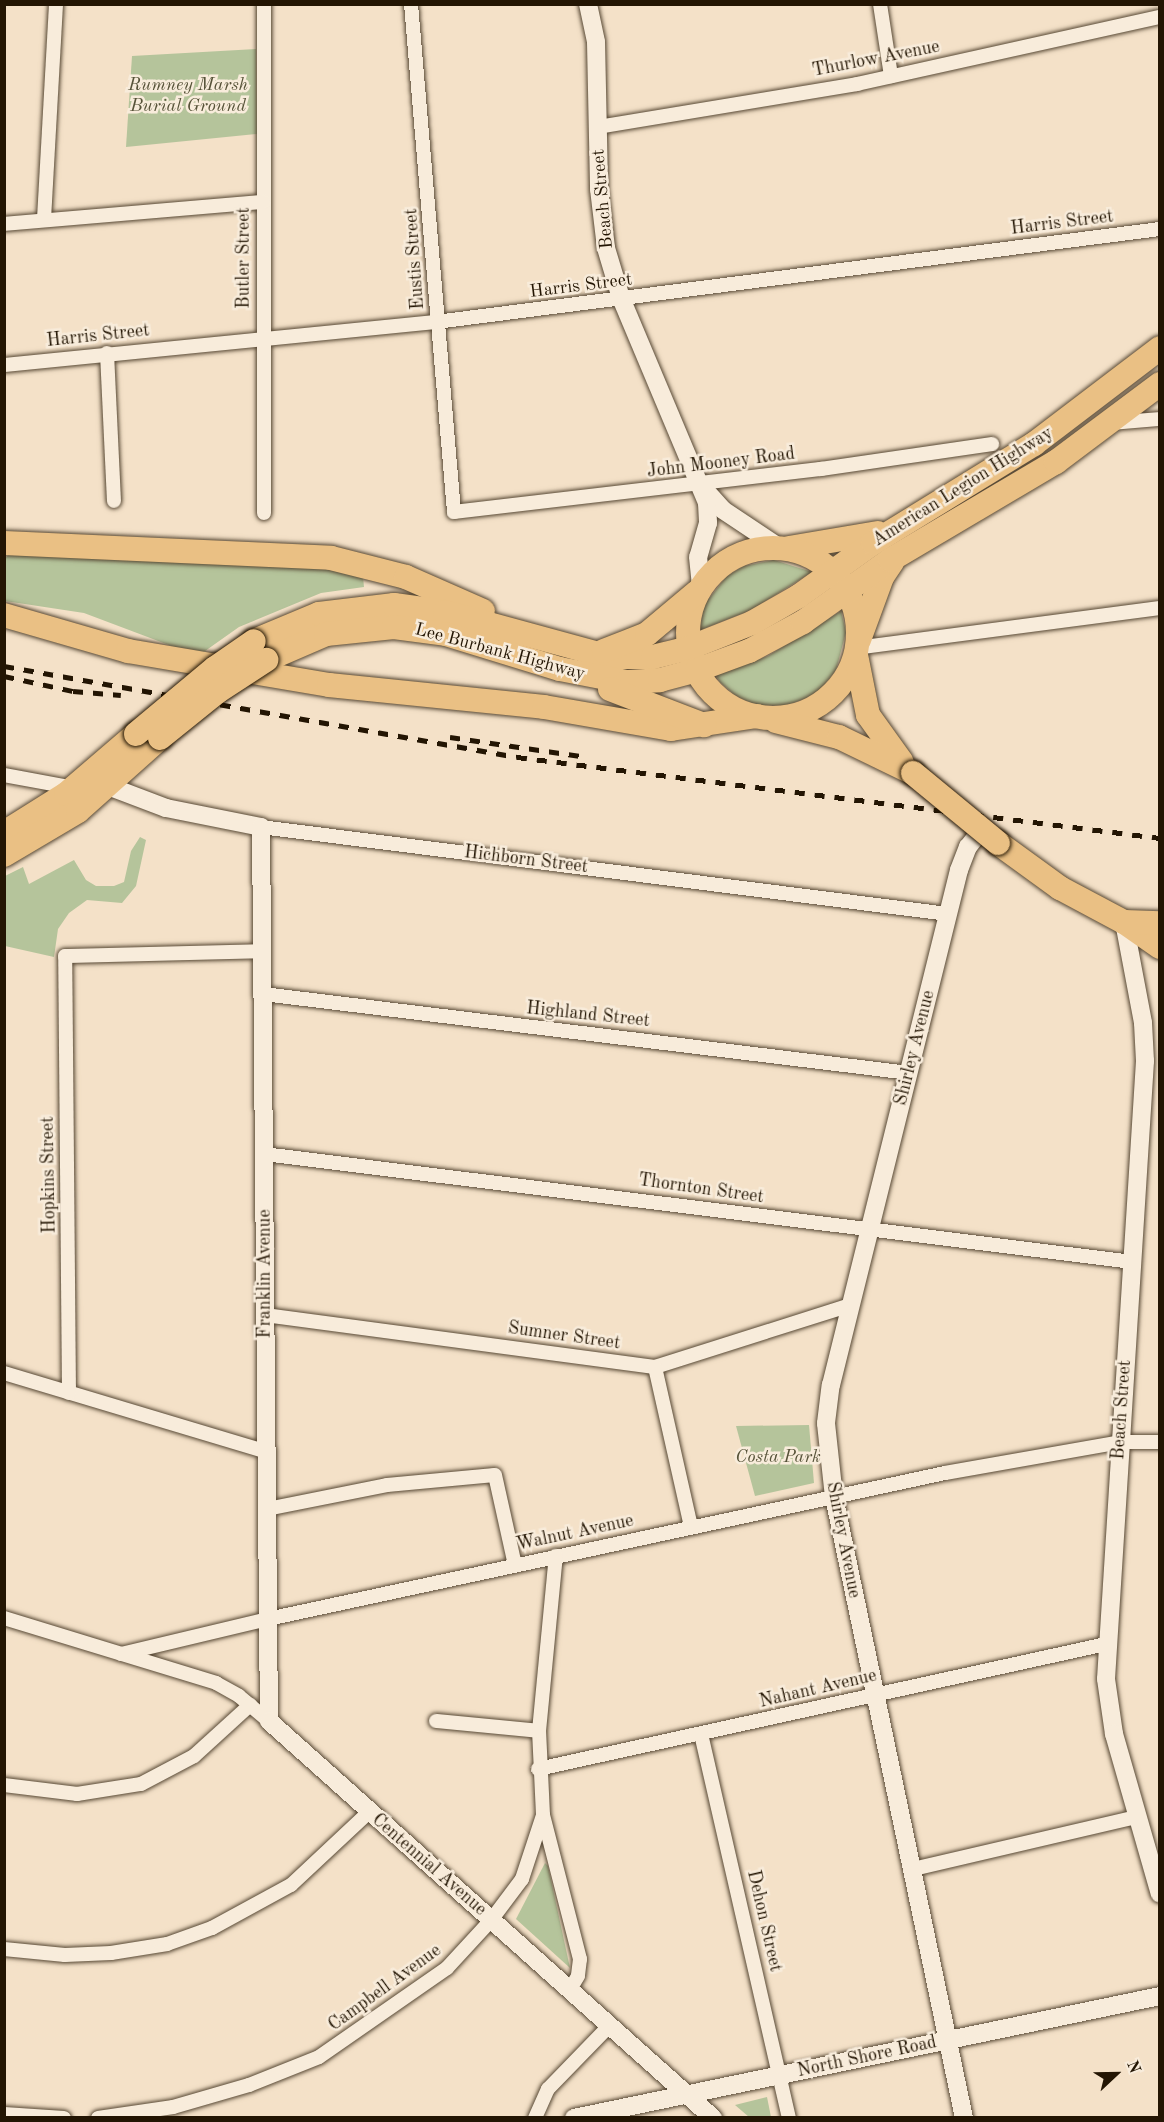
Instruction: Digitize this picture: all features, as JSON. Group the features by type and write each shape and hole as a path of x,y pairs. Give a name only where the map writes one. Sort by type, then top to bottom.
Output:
{"highway":[{"name":"American Legion Highway","path":"839,582 903,525 1034,444 1160,348"},
{"name":"American Legion Highway","path":"767,629 839,582 901,553 1012,490 1110,423 1160,384"},
{"path":"580,651 606,650 635,641 700,589 716,570 735,557 760,549 865,537 903,525"},
{"path":"4,543 288,554 348,561 430,586 541,652 707,727"},
{"path":"783,548 810,557 839,582 856,617 856,648 868,715 883,739 913,773 985,837 1060,888 1124,922 1160,947"},
{"path":"4,615 136,652 303,681 550,708 662,728 707,727 759,717 790,716 822,702 842,683 882,577 901,553"},
{"path":"700,589 689,618 693,659 722,700 759,717 839,737 913,773"},
{"name":"Lee Burbank Highway","path":"4,833 74,788 215,668 260,651 319,614 394,605 445,612 541,652 635,683 767,629"},
{"name":"Lee Burbank Highway","path":"4,855 57,826 108,786 160,738 217,692 260,651"},
{"name":"Lee Burbank Highway","path":"541,652 580,651 634,659 693,659"},
{"path":"1124,922 1160,923"}],"street":[{"path":"44,219 56,4"},
{"name":"Butler Street","path":"264,4 262,336 264,513"},
{"name":"Eustis Street","path":"411,4 436,322 454,512"},
{"name":"Beach Street","path":"588,4 596,42 602,227 621,298 701,483 709,515 698,557 700,589"},
{"path":"880,4 891,76"},
{"path":"1156,4 1160,10"},
{"name":"Thurlow Avenue","path":"598,127 891,76 1160,17"},
{"path":"4,224 263,202"},
{"name":"Harris Street","path":"4,365 262,336 436,322 1160,229"},
{"path":"107,353 114,501"},
{"path":"1110,423 1160,419"},
{"name":"John Mooney Road","path":"454,512 701,483 992,444"},
{"name":"Beach Street","path":"701,483 723,510 783,548"},
{"path":"856,648 1160,608"},
{"path":"4,775 74,788"},
{"name":"Hichborn Street","path":"108,786 166,808 261,827 948,914"},
{"name":"Franklin Avenue","path":"261,827 269,1721"},
{"name":"Shirley Avenue","path":"964,2118 834,1497 827,1446 827,1411 869,1231 962,860 985,837"},
{"name":"Beach Street","path":"1124,922 1145,1052 1106,1644 1109,1711 1160,1894"},
{"name":"Hopkins Street","path":"69,1394 65,956 262,951"},
{"name":"Highland Street","path":"263,994 909,1073"},
{"name":"Thornton Street","path":"264,1154 661,1201 869,1231 1132,1262"},
{"name":"Sumner Street","path":"266,1315 656,1367 851,1305"},
{"path":"656,1367 691,1527"},
{"path":"4,1373 267,1452"},
{"name":"Walnut Avenue","path":"121,1654 268,1619 834,1497 1120,1442 1160,1442"},
{"path":"267,1509 387,1485 495,1475 514,1565"},
{"name":"Campbell Avenue","path":"98,2118 173,2107 249,2085 319,2057 384,2016 447,1968 492,1920 522,1879 543,1815 538,1769 539,1731 556,1556"},
{"path":"4,1618 121,1654"},
{"name":"Nahant Avenue","path":"538,1769 1106,1644"},
{"name":"Centennial Avenue","path":"121,1654 216,1683 250,1705 713,2118"},
{"path":"4,1785 77,1794 141,1784 194,1756 250,1705"},
{"path":"436,1721 539,1731"},
{"name":"Dehon Street","path":"701,1734 782,2074 789,2118"},
{"path":"4,1949 65,1955 111,1953 167,1944 212,1928 291,1885 369,1812"},
{"path":"543,1815 580,1959 578,1976 569,1991"},
{"path":"913,1869 1137,1817"},
{"name":"North Shore Road","path":"574,2118 1160,1996"},
{"path":"536,2118 548,2089 609,2026"},
{"path":"4,2114 64,2118"}],"green space":[{"name":"Rumney Marsh Burial Ground","path":"256,49 257,134 126,147 132,56"},
{"path":"12,552 306,565 363,577 364,587 321,593 239,627 198,656 84,613 5,601 4,559"},
{"path":"774,560 812,572 751,610 700,630 704,605 727,576 744,566"},
{"path":"841,611 846,632 836,670 820,690 804,699 784,706 756,705 736,696 720,682 716,675 768,656"},
{"path":"140,837 146,840 136,886 122,903 87,900 69,913 58,929 54,957 5,946 5,876 23,867 29,884 74,860 86,880 96,886 114,886 124,882 131,851"},
{"name":"Costa Park","path":"809,1425 814,1483 755,1496 736,1426"},
{"path":"545,1863 548,1866 570,1968 516,1919"},
{"path":"767,2097 771,2117 749,2117 735,2105"}],"railway":[{"path":"4,666 517,757 1160,838"},
{"path":"4,676 73,691 121,695"},
{"path":"450,737 581,756"}]}
